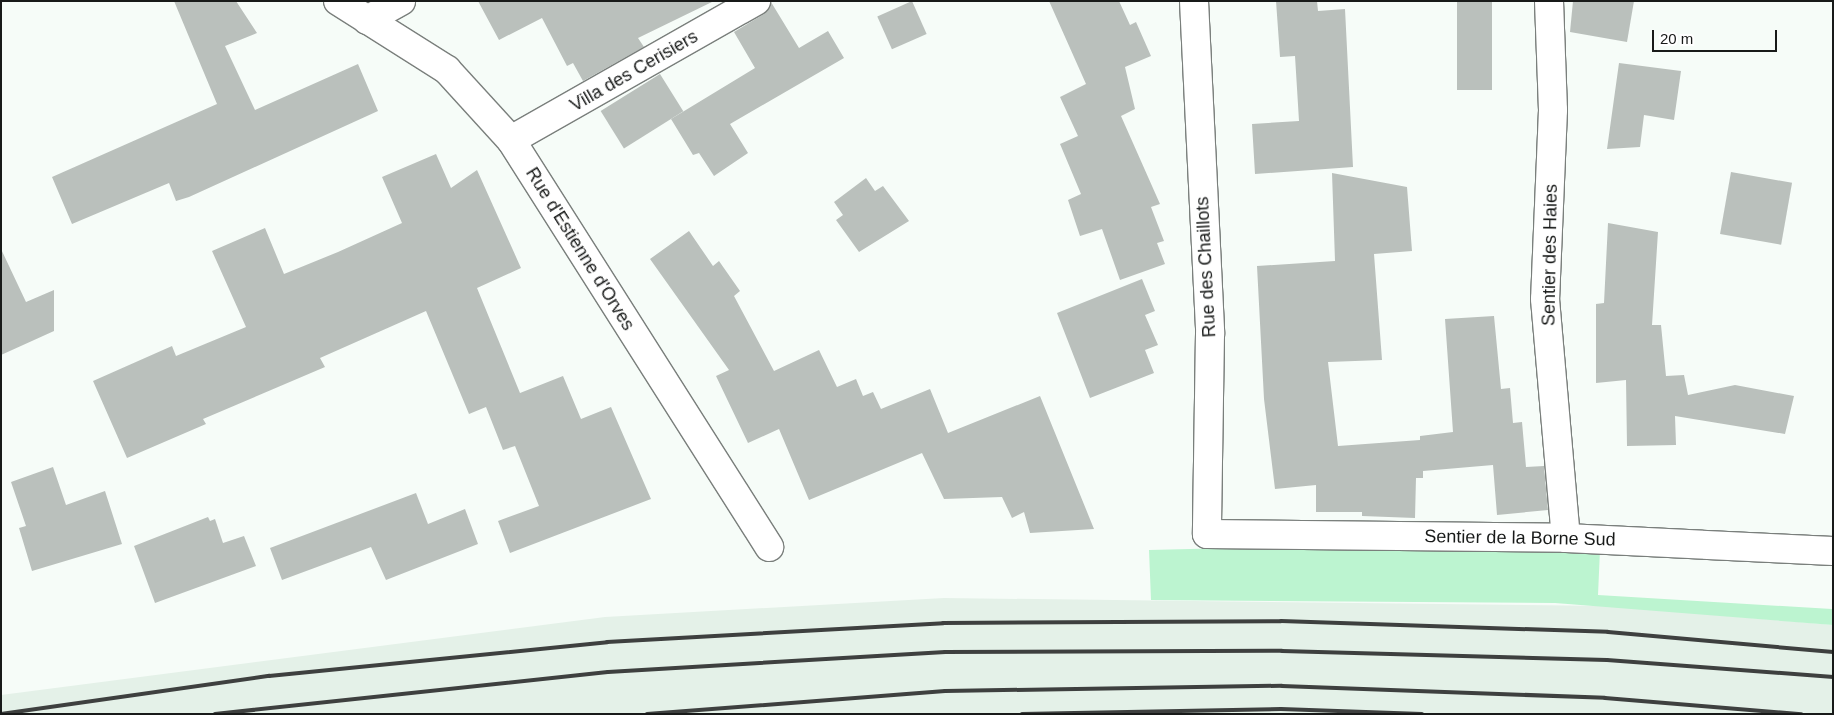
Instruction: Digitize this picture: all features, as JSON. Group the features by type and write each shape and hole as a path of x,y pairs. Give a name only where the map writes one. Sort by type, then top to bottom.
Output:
{"street":[{"name":"Rue d'Estienne d'Orves","path":"338,1 448,70 511,140 769,547"},
{"path":"367,20 401,1"},
{"name":"Villa des Cerisiers","path":"511,140 756,1"},
{"name":"Rue des Chaillots","path":"1194,1 1210,334 1207,534"},
{"name":"Sentier des Haies","path":"1548,1 1553,110 1545,299 1566,538"},
{"name":"Sentier de la Borne Sud","path":"1207,534 1566,538 1833,551"}],"shaded area":[{"path":"944,598 1611,606 1833,625 1833,714 1,714 1,695 605,617"}],"green space":[{"path":"1273,547 1600,550 1598,595 1832,609 1833,602 1833,625 1555,603 1151,600 1149,550"}],"building":[{"path":"174,1 236,1 257,33 225,46 255,110 358,64 378,111 189,197 176,201 169,183 72,224 52,177 217,104"},
{"path":"478,1 714,1 638,38 644,47 583,81 573,63 567,66 542,18 499,40"},
{"path":"912,1 927,34 892,49 877,16"},
{"path":"1049,1 1119,1 1130,25 1136,22 1151,56 1125,67 1135,109 1121,116 1160,204 1151,207 1164,241 1157,243 1165,264 1120,280 1102,229 1080,236 1068,200 1081,194 1060,144 1078,136 1060,97 1086,84"},
{"path":"1276,1 1317,1 1318,11 1345,9 1353,167 1255,174 1252,124 1299,121 1295,56 1280,57"},
{"path":"1457,1 1492,1 1492,90 1457,90"},
{"path":"1573,1 1634,1 1627,42 1570,32"},
{"path":"771,2 799,48 828,31 844,58 730,124 748,153 714,176 699,153 693,155 671,119 755,68 734,32 764,14"},
{"path":"1619,63 1681,71 1674,120 1644,115 1640,147 1607,149"},
{"path":"660,74 683,111 624,148 601,111"},
{"path":"436,154 451,188 477,170 521,268 477,288 520,393 563,376 581,419 611,407 651,499 510,553 498,521 539,506 515,446 503,450 486,407 469,414 426,311 320,358 325,367 203,419 206,424 127,458 93,381 172,346 176,356 246,327 212,251 265,228 284,274 338,252 402,223 382,177"},
{"path":"1731,172 1792,183 1781,245 1720,234"},
{"path":"1332,173 1407,187 1412,251 1374,254 1382,360 1328,362 1338,446 1420,440 1420,436 1453,432 1445,319 1494,316 1501,389 1510,388 1513,423 1522,422 1526,467 1544,466 1548,510 1497,515 1493,465 1423,471 1423,478 1416,478 1415,518 1362,516 1362,512 1316,512 1316,485 1275,489 1264,399 1257,266 1335,261"},
{"path":"866,178 875,191 883,186 909,221 859,252 836,220 843,215 834,202"},
{"path":"1608,223 1658,232 1652,325 1661,325 1666,376 1684,375 1688,395 1735,385 1794,396 1785,434 1675,416 1676,445 1627,446 1626,380 1596,383 1596,304 1604,303"},
{"path":"689,231 713,266 719,261 740,291 734,296 774,371 819,350 837,387 856,379 863,396 873,392 881,409 930,389 948,433 1040,396 1094,529 1030,533 1024,512 1012,518 1002,497 944,499 922,453 809,500 779,429 748,443 716,376 729,370 650,259"},
{"path":"1,249 26,302 54,290 54,331 1,355"},
{"path":"1142,279 1155,311 1145,315 1158,345 1145,350 1154,373 1090,398 1057,313"},
{"path":"53,467 66,505 105,491 122,544 32,571 19,528 26,526 11,482"},
{"path":"416,493 428,524 465,509 478,544 386,580 371,547 282,580 270,548"},
{"path":"208,517 210,521 215,519 223,543 244,536 256,566 155,603 134,546"}],"railway":[{"path":"1,714 269,676 607,642 943,623 1281,621 1608,632 1833,652"},
{"path":"215,714 608,672 945,652 1282,651 1607,660 1833,677"},
{"path":"647,714 945,691 1282,686 1605,698 1801,714"},
{"path":"1022,714 1281,709 1422,714"}]}
